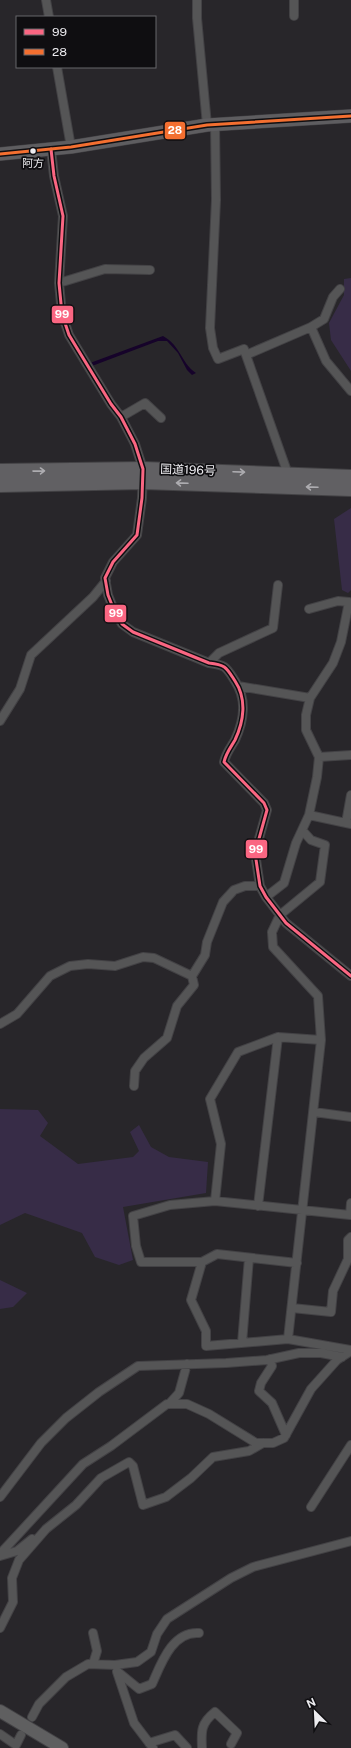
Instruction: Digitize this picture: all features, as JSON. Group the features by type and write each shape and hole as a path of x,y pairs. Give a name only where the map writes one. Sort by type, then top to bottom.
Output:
{"highway":[{"name":"国道196号","path":"0,472 143,475 288,474 351,477"},
{"name":"国道196号","path":"0,485 143,475 351,488"}],"main road":[{"path":"0,154 71,147 211,124 351,116"},
{"path":"0,1712 62,1748"}],"street":[{"path":"46,0 49,16"},
{"path":"197,0 197,18 211,124 216,200 210,328 213,348 218,360 244,349 288,474"},
{"path":"294,0 294,16"},
{"path":"57,68 71,147"},
{"path":"51,149 54,176 63,216 59,283 62,314 70,335 111,404 121,417 135,444 143,475 142,498 137,535 113,562 105,578 108,595 122,624 134,632 209,663 221,664 228,670 238,686 243,702 243,719 225,756 224,762 264,803 267,810 255,853 260,886 266,897 286,923 351,976"},
{"path":"59,283 105,269 150,270"},
{"path":"246,355 311,327 324,319 333,297 340,289"},
{"path":"311,327 326,361 351,390"},
{"path":"121,417 145,403 161,418"},
{"path":"0,721 20,689 31,655 93,597 106,581"},
{"path":"209,663 219,653 273,628 278,585"},
{"path":"266,897 284,883 296,843 309,815 317,777 319,757 306,730 306,715 310,698 333,663 348,623 350,600 338,601 309,609"},
{"path":"238,686 310,698"},
{"path":"319,757 351,755"},
{"path":"309,815 348,824 351,795"},
{"path":"288,1339 321,1040 318,996 273,947 272,932 280,915 320,882 325,845 311,840 302,830"},
{"path":"134,1086 135,1071 144,1058 167,1038 177,1006 194,986 192,976 205,955 207,942 223,902 234,890 245,886 260,886"},
{"path":"0,1024 17,1014 50,976 70,966 88,964 115,966 143,957 154,958 192,976"},
{"path":"215,1201 221,1144 210,1099 238,1052 278,1038 321,1040"},
{"path":"258,1206 278,1038"},
{"path":"314,1112 351,1117"},
{"path":"297,1263 217,1254 202,1262 141,1262 136,1246 133,1216 170,1205 215,1201 350,1216 351,1203"},
{"path":"292,1308 331,1312 333,1291 348,1259 348,1240 351,1237"},
{"path":"242,1343 249,1258"},
{"path":"202,1262 191,1300 206,1331 206,1346 288,1339 351,1351"},
{"path":"169,1404 187,1404 209,1414 256,1443 272,1443 284,1438 311,1389 342,1357 351,1351"},
{"path":"0,1497 41,1443 66,1418 99,1392 138,1366 226,1364 270,1360 299,1353 321,1353 342,1357"},
{"path":"270,1360 272,1366 260,1383 258,1391 272,1403 286,1435"},
{"path":"0,1555 83,1464 111,1446 169,1404 179,1392 187,1364"},
{"path":"0,1555 17,1551 76,1505 101,1478 129,1462 132,1466 143,1505 166,1497 191,1478 213,1457 249,1451 263,1443"},
{"path":"310,1507 351,1445"},
{"path":"0,1628 13,1602 12,1578 19,1560 46,1529"},
{"path":"32,1717 39,1704 66,1677 88,1664 116,1668 136,1662 151,1652 157,1634 167,1619 231,1578 253,1567 351,1541"},
{"path":"116,1668 139,1689 152,1684 164,1657 175,1641 192,1632 199,1633"},
{"path":"93,1634 97,1651 93,1664"},
{"path":"116,1668 134,1723 151,1746 175,1735 188,1748"},
{"path":"202,1748 201,1733 206,1719 215,1712 238,1734 231,1744"},
{"path":"0,1734 16,1745 21,1735"}],"shaded area":[{"path":"351,278 351,371 331,340 329,323 344,295 344,279"},
{"path":"163,336 174,345 187,364 196,373 192,375 187,370 178,353 167,341 158,341 92,366 90,363"},
{"path":"351,508 351,590 348,593 342,590 334,519"},
{"path":"0,1109 38,1110 48,1123 40,1136 78,1164 133,1157 139,1151 130,1132 139,1125 151,1147 169,1157 208,1162 206,1193 123,1207 133,1260 119,1265 95,1257 82,1233 25,1213 0,1225"},
{"path":"0,1280 27,1293 13,1307 0,1309"}],"transit line":[{"name":"28","path":"0,154 71,147 207,125 351,116"},
{"name":"99","path":"51,149 54,176 63,216 59,283 62,314 69,335 111,404 121,417 135,444 143,469 142,498 137,535 113,562 105,578 108,595 122,624 133,632 209,663 222,666 232,676 239,688 243,703 243,710 238,733 227,753 224,762 264,803 267,810 255,853 260,886 266,897 286,923 351,976"}],"place":[{"name":"阿方","path":"33,151"}]}
